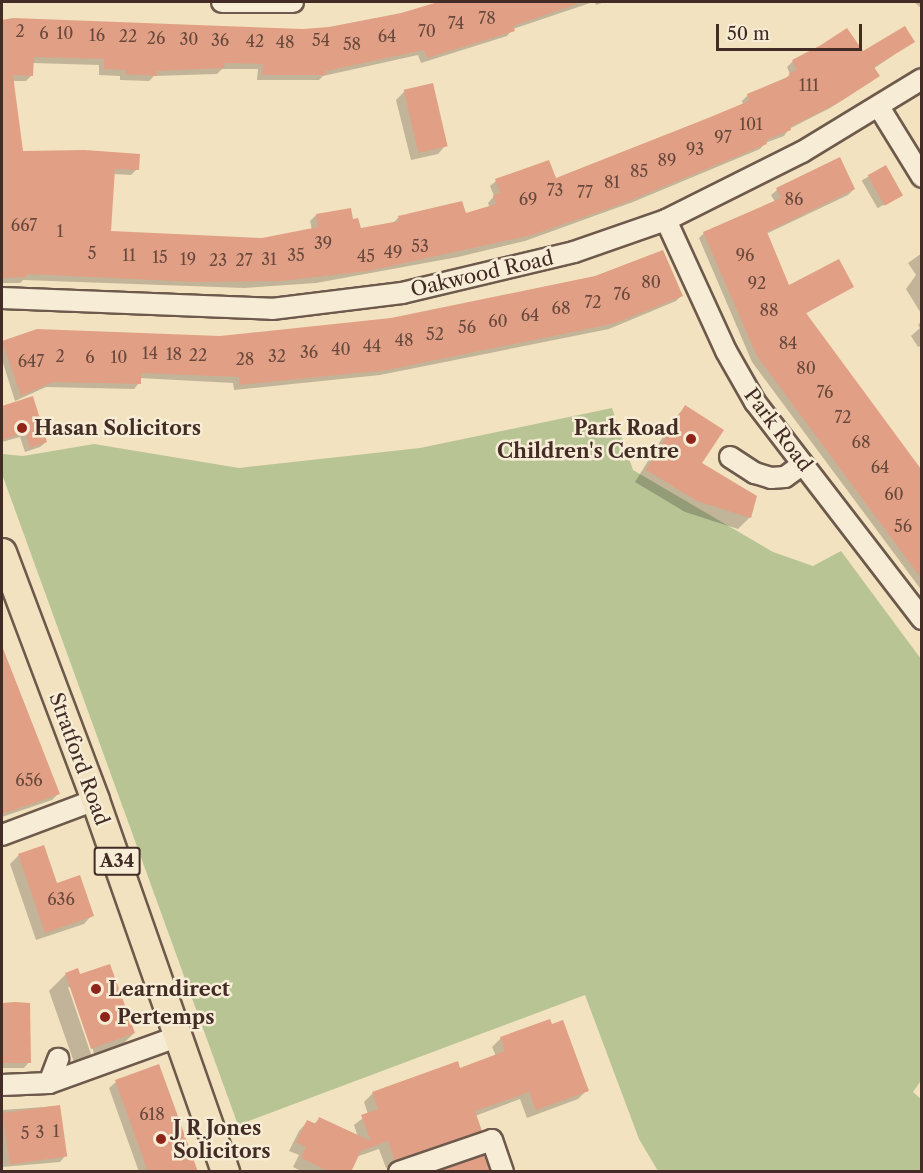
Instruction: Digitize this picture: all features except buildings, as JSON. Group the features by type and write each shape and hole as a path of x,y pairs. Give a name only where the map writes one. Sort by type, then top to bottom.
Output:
{"highway":[{"name":"Stratford Road","path":"2,552 95,800 225,1172"}],"street":[{"path":"222,2 292,2"},
{"name":"Oakwood Road","path":"2,298 272,309 402,292 574,252 666,220 802,153 921,79"},
{"path":"879,106 921,177"},
{"name":"Park Road","path":"666,220 739,377 755,402 921,620"},
{"path":"730,457 755,473 771,478 785,477 803,464"},
{"path":"2,836 95,800"},
{"path":"2,1085 49,1083 177,1037"},
{"path":"49,1083 58,1059"},
{"path":"399,1172 492,1140 503,1172"}],"green space":[{"path":"612,408 633,470 773,552 813,566 841,551 921,659 922,1079 913,1092 921,1099 921,1171 658,1171 639,1139 585,995 238,1125 2,474 2,454 23,456 94,444 239,468 420,448"}],"place":[{"name":"Hasan Solicitors","path":"22,428"},
{"name":"Park Road Children's Centre","path":"691,439"},
{"name":"Learndirect","path":"96,989"},
{"name":"Pertemps","path":"105,1017"},
{"name":"J R Jones Solicitors","path":"161,1139"}]}
